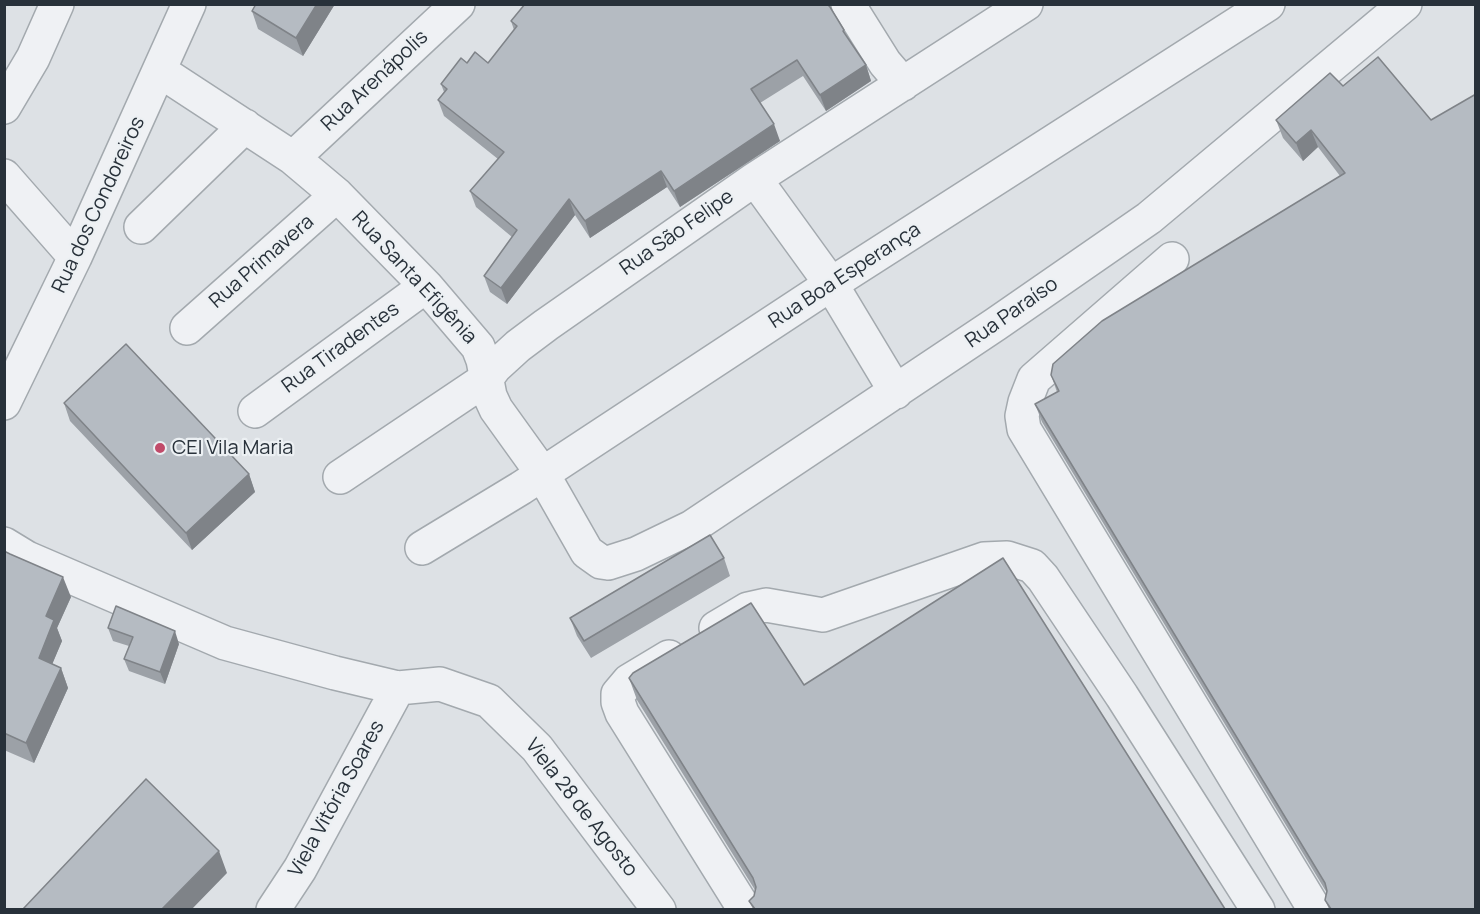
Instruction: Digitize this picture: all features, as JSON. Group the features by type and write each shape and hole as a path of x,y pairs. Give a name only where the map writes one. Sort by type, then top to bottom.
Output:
{"street":[{"path":"4,107 33,58 57,4"},
{"name":"Rua dos Condoreiros","path":"4,403 75,257 189,4"},
{"name":"Rua Arenápolis","path":"292,158 458,4"},
{"path":"848,4 885,63 903,84"},
{"name":"Rua São Felipe","path":"340,477 486,379 518,346 755,179 1026,4"},
{"name":"Rua Boa Esperança","path":"422,548 542,473 831,284 1268,4"},
{"name":"Rua Paraíso","path":"587,552 601,562 615,562 692,527 896,392 1149,218 1406,4"},
{"name":"Rua Santa Efigênia","path":"160,71 292,158 337,195 426,286 478,346 490,396 496,409 542,473 587,552"},
{"path":"141,227 245,126"},
{"path":"4,176 75,257"},
{"path":"755,179 831,284 896,392"},
{"name":"Rua Primavera","path":"186,328 337,195"},
{"path":"1172,259 1034,379 1024,402 1024,429 1315,909"},
{"name":"Rua Tiradentes","path":"255,411 426,286"},
{"name":"Viela 28 de Agosto","path":"4,544 27,558 225,643 398,688 440,684 489,701 537,748 659,909"},
{"path":"745,909 622,713 618,694 629,681 748,609 766,605 823,615 984,559 1007,558 1032,566 1043,578 1122,696 1258,909"},
{"name":"Viela Vitória Soares","path":"273,909 300,870 398,688"}],"building":[{"path":"256,4 317,4 296,38 252,11"},
{"path":"525,4 827,4 866,65 820,95 797,60 751,89 774,124 674,191 661,171 585,221 569,199 501,288 484,276 517,230 470,191 504,152 438,100 447,89 441,84 461,58 467,63 475,52 488,63 517,26 511,21"},
{"path":"1378,57 1431,120 1476,94 1476,909 1331,909 1325,900 1327,891 1325,883 1035,404 1059,391 1051,375 1053,364 1102,321 1345,173 1311,130 1296,143 1276,120 1330,73 1343,86"},
{"path":"126,344 249,474 186,533 64,403"},
{"path":"710,535 724,558 584,641 570,618"},
{"path":"4,551 63,577 46,616 54,620 39,658 61,668 26,743 4,733"},
{"path":"1003,558 1225,909 755,909 749,901 754,896 756,887 753,878 629,678 633,673 751,603 804,685"},
{"path":"116,606 175,631 160,672 124,659 133,637 108,628"},
{"path":"146,779 219,851 162,909 23,909"}],"place":[{"name":"CEI Vila Maria","path":"160,448"}]}
